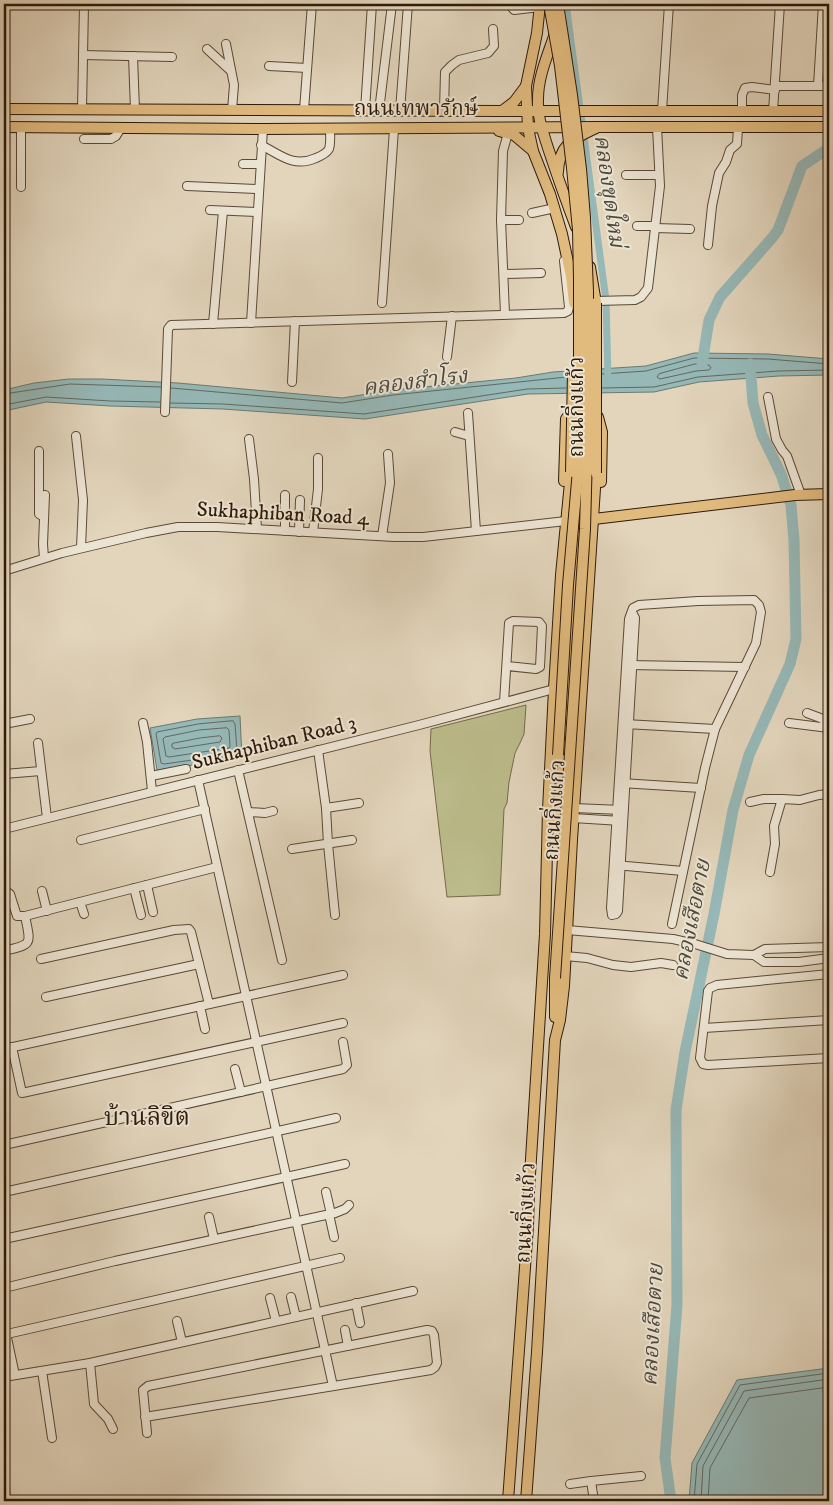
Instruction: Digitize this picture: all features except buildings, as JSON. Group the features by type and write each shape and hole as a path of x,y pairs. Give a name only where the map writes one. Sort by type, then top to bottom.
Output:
{"main road":[{"name":"ถนนกิ่งแก้ว","path":"526,1498 537,1352 556,1033 561,1015 596,473 598,302 583,244 558,180 547,127 538,111 540,78 558,26 559,4"},
{"path":"556,1033 555,978 585,530 588,416 588,291 585,218 581,169 559,4"},
{"name":"ถนนกิ่งแก้ว","path":"508,1498 528,1226 528,1191 544,934 554,689 561,575 571,472 574,304 572,276 555,208 533,151 526,111 526,86 543,5"},
{"path":"543,5 560,66 578,230 579,279 579,458 568,585 554,814"},
{"path":"502,112 514,102 526,86"},
{"path":"538,92 542,100 552,111"},
{"name":"ถนนเทพารักษ์","path":"4,109 502,112 829,111"},
{"name":"ถนนเทพารักษ์","path":"4,127 394,129 486,127 829,127"},
{"path":"486,127 514,136 533,151"},
{"path":"558,180 558,163 563,149 575,138 599,127"},
{"path":"568,510 564,481 565,428 566,419 571,412 593,412 599,419 602,432 601,488 599,498 594,507"},
{"path":"548,828 558,807 561,789 580,522 570,484"},
{"path":"594,519 798,495 829,494"},
{"path":"508,1498 526,1498"}],"street":[{"path":"82,110 84,4"},
{"path":"304,110 312,4"},
{"path":"366,110 372,4"},
{"path":"378,110 392,4"},
{"path":"400,110 408,4"},
{"path":"509,4 514,10 543,5"},
{"path":"662,111 669,4"},
{"path":"774,111 780,4"},
{"path":"818,86 823,4"},
{"path":"444,111 445,72 460,60 488,53 494,46 494,29"},
{"path":"226,44 234,85 232,110"},
{"path":"207,49 231,71"},
{"path":"83,55 172,57"},
{"path":"133,56 135,110"},
{"path":"269,66 308,68"},
{"path":"742,111 742,95 745,88 829,86"},
{"path":"21,127 21,187"},
{"path":"598,302 635,300 641,297 648,288 660,186 657,127"},
{"path":"84,139 111,139 116,136 121,128"},
{"path":"708,245 712,206 719,173 726,162 730,150 737,144 738,128"},
{"path":"250,323 262,129"},
{"path":"261,145 294,162 308,161 323,155 329,148 330,129"},
{"path":"382,303 394,129"},
{"path":"506,314 501,220 503,151 508,133"},
{"path":"243,164 260,164"},
{"path":"626,176 659,175"},
{"path":"187,186 258,189"},
{"path":"532,213 555,208"},
{"path":"210,210 257,212"},
{"path":"213,324 223,211"},
{"path":"501,220 519,220"},
{"path":"637,226 690,229"},
{"path":"165,412 168,329 171,326 564,312 568,311 569,303 564,262 566,249"},
{"path":"504,274 540,273"},
{"path":"447,357 452,316"},
{"path":"292,382 295,321"},
{"path":"768,397 776,439 787,456 798,495"},
{"path":"468,413 476,531"},
{"path":"455,432 469,436"},
{"path":"76,436 83,500 81,548"},
{"path":"249,439 257,529"},
{"path":"39,451 39,514 44,516"},
{"path":"382,536 390,483 388,454"},
{"path":"313,532 318,489 318,458"},
{"path":"44,558 45,495"},
{"path":"285,531 286,495"},
{"path":"299,532 300,500"},
{"path":"580,522 594,519"},
{"name":"Sukhaphiban Road 4","path":"4,571 81,548 168,528 257,529 423,537 566,521"},
{"path":"617,865 618,911 612,915 611,908 617,865 620,821 629,665 635,618 632,612 633,608 639,605 754,600 759,605 761,612 756,643 715,729 672,924"},
{"path":"504,702 506,666 509,623 513,621 541,623 540,668 506,666"},
{"path":"629,665 745,667"},
{"name":"Sukhaphiban Road 3","path":"4,829 554,689"},
{"path":"807,713 823,719 828,728"},
{"path":"4,724 30,719"},
{"path":"143,722 152,791"},
{"path":"789,724 828,728"},
{"path":"626,725 715,729"},
{"path":"38,743 47,818"},
{"path":"318,750 326,808 335,915"},
{"path":"151,776 186,769"},
{"path":"238,770 282,960"},
{"path":"4,774 41,771"},
{"path":"198,780 333,1386"},
{"path":"622,783 701,788"},
{"path":"750,802 764,799 800,800 829,794"},
{"path":"770,872 775,844 774,826 782,800"},
{"path":"326,808 359,803"},
{"path":"81,840 205,809"},
{"path":"602,819 603,810"},
{"path":"574,813 620,810"},
{"path":"248,812 265,813 273,811"},
{"path":"574,813 620,821"},
{"path":"292,849 352,840"},
{"path":"617,865 683,871"},
{"path":"4,891 10,894 16,916 25,916 217,867"},
{"path":"147,885 154,912"},
{"path":"134,888 141,915"},
{"path":"42,890 47,911"},
{"path":"80,902 84,914"},
{"path":"4,951 23,947 28,942 30,938 25,916"},
{"path":"41,959 185,928 189,929 209,1004"},
{"path":"566,930 673,939 727,954 754,955 765,949 829,947"},
{"path":"807,948 807,960"},
{"path":"754,955 764,962 829,958"},
{"path":"565,956 587,958 612,965 631,967 661,963 673,965"},
{"path":"46,997 199,964"},
{"path":"829,974 713,986 708,991 700,1058 703,1064 708,1065 829,1058"},
{"path":"343,975 8,1048 22,1092 343,1023"},
{"path":"200,1006 205,1029"},
{"path":"704,1028 829,1020"},
{"path":"4,1144 344,1069 347,1065 343,1042"},
{"path":"235,1069 240,1092"},
{"path":"4,1192 336,1118"},
{"path":"4,1239 345,1164"},
{"path":"326,1192 334,1236"},
{"path":"4,1288 330,1214 345,1209 349,1205"},
{"path":"209,1217 214,1239"},
{"path":"7,1334 340,1258"},
{"path":"4,1377 90,1363 413,1291"},
{"path":"291,1297 296,1317"},
{"path":"270,1298 276,1321"},
{"path":"356,1303 360,1322"},
{"path":"177,1321 182,1342"},
{"path":"4,1324 15,1375"},
{"path":"345,1330 348,1346"},
{"path":"145,1417 431,1370 437,1363 434,1335 432,1331 427,1330 148,1386 143,1390 145,1417 147,1433"},
{"path":"90,1363 94,1404 108,1419 114,1429"},
{"path":"42,1371 52,1438"},
{"path":"570,1484 591,1480 641,1476"},
{"path":"591,1480 594,1501"}],"shaded area":[{"path":"526,705 524,734 515,753 507,803 504,809 500,895 447,897 430,751 431,729"}],"water":[{"path":"694,353 768,354 829,359 829,375 779,376 699,382 654,392 528,394 365,419 223,409 46,402 4,411 4,390 34,383 69,379 178,383 342,398 393,390 516,378 553,372 646,366"},
{"path":"240,716 242,758 157,770 150,728 197,719"},
{"path":"829,1368 829,1501 689,1501 692,1463 737,1380"}],"waterway":[{"name":"คลองขุดใหม่","path":"566,4 606,300 608,378"},
{"path":"702,364 709,320 720,297 778,230 802,166 829,148"},
{"name":"คลองเสือตาย","path":"671,1501 665,1458 677,1305 676,1110 685,1052 714,914 733,810 749,755 790,664 796,639 794,540 791,505 781,474 762,435 753,403 750,364"},
{"path":"4,1481 6,1501"}],"district":[{"name":"บ้านลิขิต","path":"147,1118"}],"water label":[{"name":"คลองสำโรง","path":"415,382"}]}
